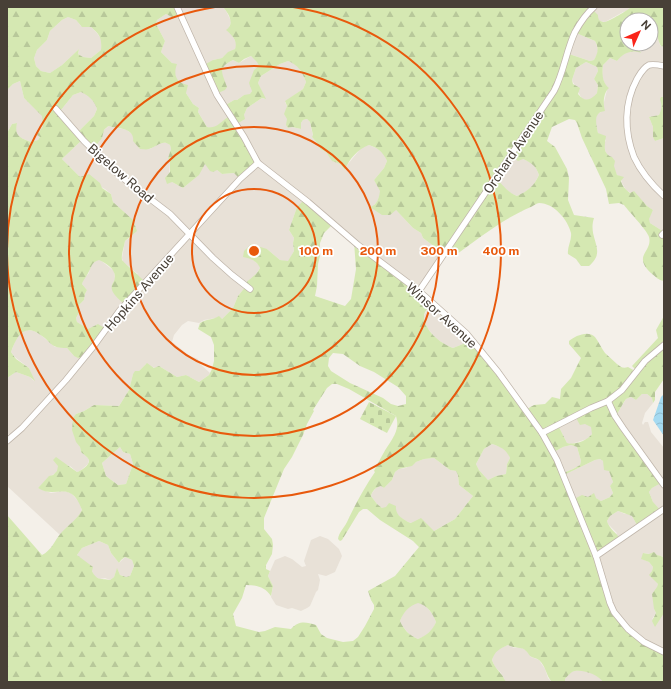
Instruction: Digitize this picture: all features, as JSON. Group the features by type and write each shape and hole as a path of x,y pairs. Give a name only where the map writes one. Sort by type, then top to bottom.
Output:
{"street":[{"name":"Winsor Avenue","path":"178,7 217,95 244,137 258,163 308,202 358,245 418,291 466,333 498,372 542,433 557,460 596,556 610,602 619,620 644,642 664,652"},
{"name":"Orchard Avenue","path":"418,291 559,82 575,32 587,14 594,7"},
{"path":"664,66 649,65 643,69 633,87 626,115 630,142 634,156 647,178 664,196"},
{"name":"Bigelow Road","path":"56,109 79,136 119,175 170,214 232,275 250,289"},
{"name":"Hopkins Avenue","path":"7,441 32,418 75,370 120,310 240,179 258,163"},
{"path":"542,433 608,401 622,390 645,361 664,345"},
{"path":"608,401 619,422 664,485"},
{"path":"596,556 664,509"}],"shaded area":[{"path":"178,7 223,7 226,11 231,21 229,28 237,45 235,49 222,58 213,60 221,71 222,67 233,60 239,63 251,56 258,62 259,66 250,95 244,95 224,106 229,117 213,128 207,127 198,112 199,108 193,104 186,93 186,89 176,78 172,63 161,52 165,41 156,24 157,20 166,14 169,15"},
{"path":"594,7 631,7 627,11 619,12 619,14 605,22 599,21 592,9"},
{"path":"68,17 76,20 81,26 91,27 96,32 102,40 101,50 91,58 83,57 78,54 79,49 62,65 50,73 41,71 36,66 34,58 37,50 47,40 50,31 62,20"},
{"path":"576,33 595,41 598,50 594,60 590,61 569,54"},
{"path":"659,41 662,47 664,44 664,97 661,97 661,111 659,115 649,117 653,127 655,141 664,138 664,232 650,223 648,219 653,210 639,198 626,190 622,183 621,177 617,175 606,153 604,145 606,140 598,133 596,118 597,114 601,112 607,90 602,76 603,65 610,58 617,61 627,52 659,52"},
{"path":"288,61 296,64 303,74 306,82 303,89 285,102 287,106 285,114 292,127 301,129 301,123 303,120 307,119 310,122 312,137 320,149 326,152 333,161 340,164 345,170 362,147 369,145 378,149 384,154 387,161 384,168 374,180 381,191 377,202 370,207 396,210 413,228 421,233 423,238 444,254 419,290 334,225 297,207 289,230 294,238 294,251 288,262 280,260 267,249 251,258 259,265 260,268 238,296 233,308 222,319 216,318 204,320 199,323 188,321 182,325 174,335 172,342 190,356 198,359 198,362 210,373 209,375 199,382 186,375 177,377 159,366 155,368 146,364 139,371 133,374 129,390 119,406 94,405 76,414 74,436 81,452 89,460 88,464 77,472 70,466 58,466 58,471 38,488 51,493 64,491 71,493 79,502 82,510 79,517 60,535 7,486 7,441 13,435 7,434 7,378 16,372 30,377 34,381 29,368 11,352 20,333 27,330 34,331 55,347 67,348 74,356 95,325 88,330 77,322 76,318 80,311 79,305 84,300 87,290 82,284 83,280 89,273 90,267 99,259 114,271 115,279 112,285 138,274 123,262 122,258 125,241 131,237 133,221 113,202 111,194 105,189 80,177 62,159 83,139 103,134 104,130 109,126 127,130 150,149 160,143 168,143 171,149 168,158 170,162 169,174 172,182 183,188 195,178 205,164 222,174 234,173 235,125 244,115 247,108 262,98 265,99 258,83 261,76 280,64"},
{"path":"586,62 597,67 598,71 594,79 598,85 597,93 593,98 587,100 582,99 572,80 576,68"},
{"path":"20,81 24,98 43,116 43,126 38,135 40,137 38,140 31,142 18,136 15,129 17,123 12,124 7,133 7,90 13,84"},
{"path":"81,92 88,95 95,103 97,109 94,116 78,132 61,110 73,95"},
{"path":"510,156 532,163 539,175 533,186 517,196 510,193 495,179"},
{"path":"433,303 470,338 463,344 453,348 437,339 427,328 424,316"},
{"path":"642,394 647,394 652,398 653,403 645,413 642,423 643,425 645,422 648,422 651,432 664,448 664,558 661,556 644,553 642,559 649,562 653,567 650,575 658,584 654,609 656,613 652,619 664,613 664,651 628,629 614,610 597,556 617,533 608,524 607,521 610,516 618,511 628,514 632,516 638,527 653,502 649,492 652,488 662,482 616,416 626,399 631,397 636,400"},
{"path":"574,416 592,427 592,434 587,439 571,444 567,443 558,425"},
{"path":"492,444 507,451 510,458 507,464 506,474 496,476 488,480 476,464 484,449"},
{"path":"571,445 577,447 581,461 580,465 563,473 554,452"},
{"path":"120,447 123,452 130,454 133,464 126,484 118,485 106,476 102,463"},
{"path":"434,458 450,470 456,471 459,485 473,496 455,519 434,531 403,520 397,514 395,508 382,508 371,496 377,487 381,486 384,488 392,480 395,472 399,469 406,468 424,459"},
{"path":"600,459 603,461 611,474 613,482 610,486 613,493 610,497 601,501 596,498 588,497 574,499 564,475"},
{"path":"320,536 328,539 339,549 342,556 335,572 326,576 318,574 320,580 318,590 310,606 307,608 301,611 276,605 271,597 273,586 268,576 275,560 285,556 292,559 302,567 306,566 304,561 311,540"},
{"path":"99,541 108,545 111,553 119,563 125,557 132,560 134,566 130,576 126,577 120,575 117,569 114,577 110,580 95,577 92,571 77,555 82,548"},
{"path":"418,602 426,606 436,622 433,629 425,636 418,639 411,636 400,621 403,613 411,605"},
{"path":"508,645 514,648 519,647 526,650 531,657 539,660 545,669 548,678 552,682 507,682 504,680 492,660 494,653 498,649"},
{"path":"579,670 591,672 603,682 565,682 565,679 571,672"}],"green space":[{"path":"7,7 178,7 180,10 174,18 166,14 157,20 156,24 165,41 161,52 172,63 177,64 175,72 176,78 188,85 186,93 193,104 199,108 198,112 207,127 213,127 228,117 224,106 244,95 250,94 252,91 249,83 254,70 259,66 251,56 239,63 233,60 228,63 222,71 227,87 225,90 218,93 204,65 213,60 222,58 228,52 235,49 236,46 232,36 226,30 229,28 231,22 223,7 594,7 592,9 601,21 605,22 619,15 619,52 628,52 617,61 610,58 603,65 603,78 609,88 604,99 605,111 601,112 596,119 598,133 606,136 605,151 615,161 614,166 617,175 624,177 621,181 623,186 630,193 634,191 647,206 653,210 649,219 650,223 664,232 662,236 664,240 664,281 651,273 643,262 644,254 649,242 648,234 624,205 619,203 609,204 606,189 575,120 569,119 552,127 547,141 555,147 567,169 569,178 568,200 574,215 594,218 593,232 597,255 589,266 581,266 576,259 568,254 571,233 564,218 550,206 539,203 500,223 453,257 446,253 444,254 423,238 421,233 413,228 396,210 390,215 382,215 370,207 377,201 380,191 374,180 384,168 387,161 380,151 369,145 361,149 354,155 345,170 340,164 332,161 326,152 320,149 312,137 313,135 310,122 307,119 303,120 301,123 301,129 292,127 288,128 286,125 287,119 284,114 287,106 285,101 303,89 306,82 299,69 288,61 280,64 261,76 258,83 266,99 262,98 247,108 244,115 245,119 235,125 257,162 240,179 234,173 222,174 217,170 213,172 210,171 205,164 199,175 183,188 172,182 167,184 165,178 170,172 170,162 168,158 171,149 170,145 167,143 162,143 149,149 140,149 133,141 132,134 130,132 109,126 104,130 102,138 93,149 83,139 62,159 80,177 89,174 100,183 102,188 111,194 113,202 133,220 137,231 125,241 122,260 145,282 125,305 112,290 115,277 111,268 99,260 94,262 82,283 87,290 84,300 79,305 80,311 76,318 77,322 88,329 98,324 106,329 82,360 74,356 67,348 56,347 36,332 30,330 26,331 19,336 11,352 16,359 29,368 35,381 30,377 16,372 7,378 7,133 12,124 17,123 17,134 31,142 38,140 40,137 37,135 43,126 42,116 24,98 20,81 13,84 7,90","holes":["68,17 76,20 82,27 91,27 100,37 101,50 91,58 83,57 78,54 79,49 62,65 50,73 41,71 36,66 34,58 37,50 47,40 50,31 62,20","576,33 595,41 597,53 594,60 590,61 569,54","586,62 597,67 598,71 594,79 598,85 597,93 588,100 583,99 578,94 580,88 573,84 572,80 576,68","81,92 91,99 97,109 94,116 78,132 61,110 73,95","511,156 518,161 523,159 531,163 539,175 530,188 517,196 495,179"]},
{"path":"631,7 664,7 664,44 662,47 659,42 659,12 624,12"},
{"path":"661,97 664,97 664,138 655,141 653,137 653,127 649,117 659,115 661,111"},
{"path":"493,185 509,195 500,209 484,199"},
{"path":"303,201 333,224 324,233 320,243 320,256 315,296 345,306 351,299 356,269 354,242 433,303 426,311 424,317 430,332 438,340 453,348 463,344 470,338 527,409 534,405 545,404 552,397 560,399 561,389 571,378 581,358 569,344 569,341 582,334 592,335 595,337 605,353 617,364 635,371 636,370 632,366 658,338 656,330 664,316 664,379 655,392 655,400 653,403 652,398 647,394 642,394 636,400 631,397 626,399 616,416 663,482 652,488 649,492 653,502 661,511 638,527 632,516 618,511 610,516 607,521 608,524 621,540 597,555 610,602 628,629 664,651 664,682 603,682 593,674 584,671 575,671 565,679 565,682 552,682 539,660 530,656 524,649 508,645 494,654 492,660 507,682 7,682 7,515 42,555 48,551 61,533 75,520 82,510 77,500 68,492 51,492 38,488 49,476 53,475 57,471 58,466 53,460 56,457 77,472 87,466 89,462 87,457 81,452 80,447 76,442 72,430 73,418 76,414 94,405 119,406 129,390 133,374 135,371 139,371 147,363 154,368 159,366 177,377 186,375 199,382 209,375 214,361 214,345 211,337 198,329 200,323 219,316 222,319 233,308 238,296 246,286 245,284 260,268 251,259 243,257 244,251 251,244 267,249 280,260 288,261 294,251 294,238 289,230 297,207","holes":["333,353 343,354 360,366 374,372 398,387 406,396 406,404 398,406 391,404 383,398 350,383 331,371 328,366 329,358","332,384 337,384 349,389 396,416 396,432 339,534 338,539 340,541 342,540 359,512 363,509 367,509 380,520 413,541 419,547 395,576 368,591 374,605 374,609 358,637 353,641 343,642 327,638 321,634 316,625 306,623 297,624 291,629 275,627 259,632 236,626 233,614 242,598 246,585 260,587 266,590 271,596 273,586 268,576 270,571 266,569 266,565 272,554 273,545 272,539 264,529 264,518 284,469 303,435 314,411 313,410 327,388","575,416 580,425 585,424 591,427 592,434 587,439 577,443 567,443 558,425","492,444 507,452 510,458 507,464 506,474 496,476 488,480 476,464 484,449","571,445 577,447 581,461 580,465 563,473 554,452","120,447 123,452 130,454 133,464 126,484 118,485 106,476 102,463","434,458 450,470 456,471 459,485 473,496 455,519 434,531 421,518 411,523 402,519 398,515 396,506 389,503 386,507 382,508 371,496 377,487 381,486 384,488 392,480 395,472 399,469 412,466 416,462","600,459 603,461 604,470 609,471 613,482 610,486 613,493 610,497 601,501 596,498 594,493 588,497 582,495 574,499 564,475","99,541 108,545 111,553 119,563 125,557 132,560 134,566 130,576 126,577 120,575 117,568 114,577 110,580 97,578 92,571 93,567 77,555 82,548","418,603 424,606 431,612 436,622 429,632 418,639 407,632 400,621 403,614 409,607"]},
{"path":"369,402 396,416 387,433 360,419"},
{"path":"654,552 664,558 664,613 655,627 652,621 656,613 652,594 658,584 649,575 653,567 649,562 641,559 643,553 649,554"}],"water":[{"path":"664,394 664,436 653,420 661,397"}]}
